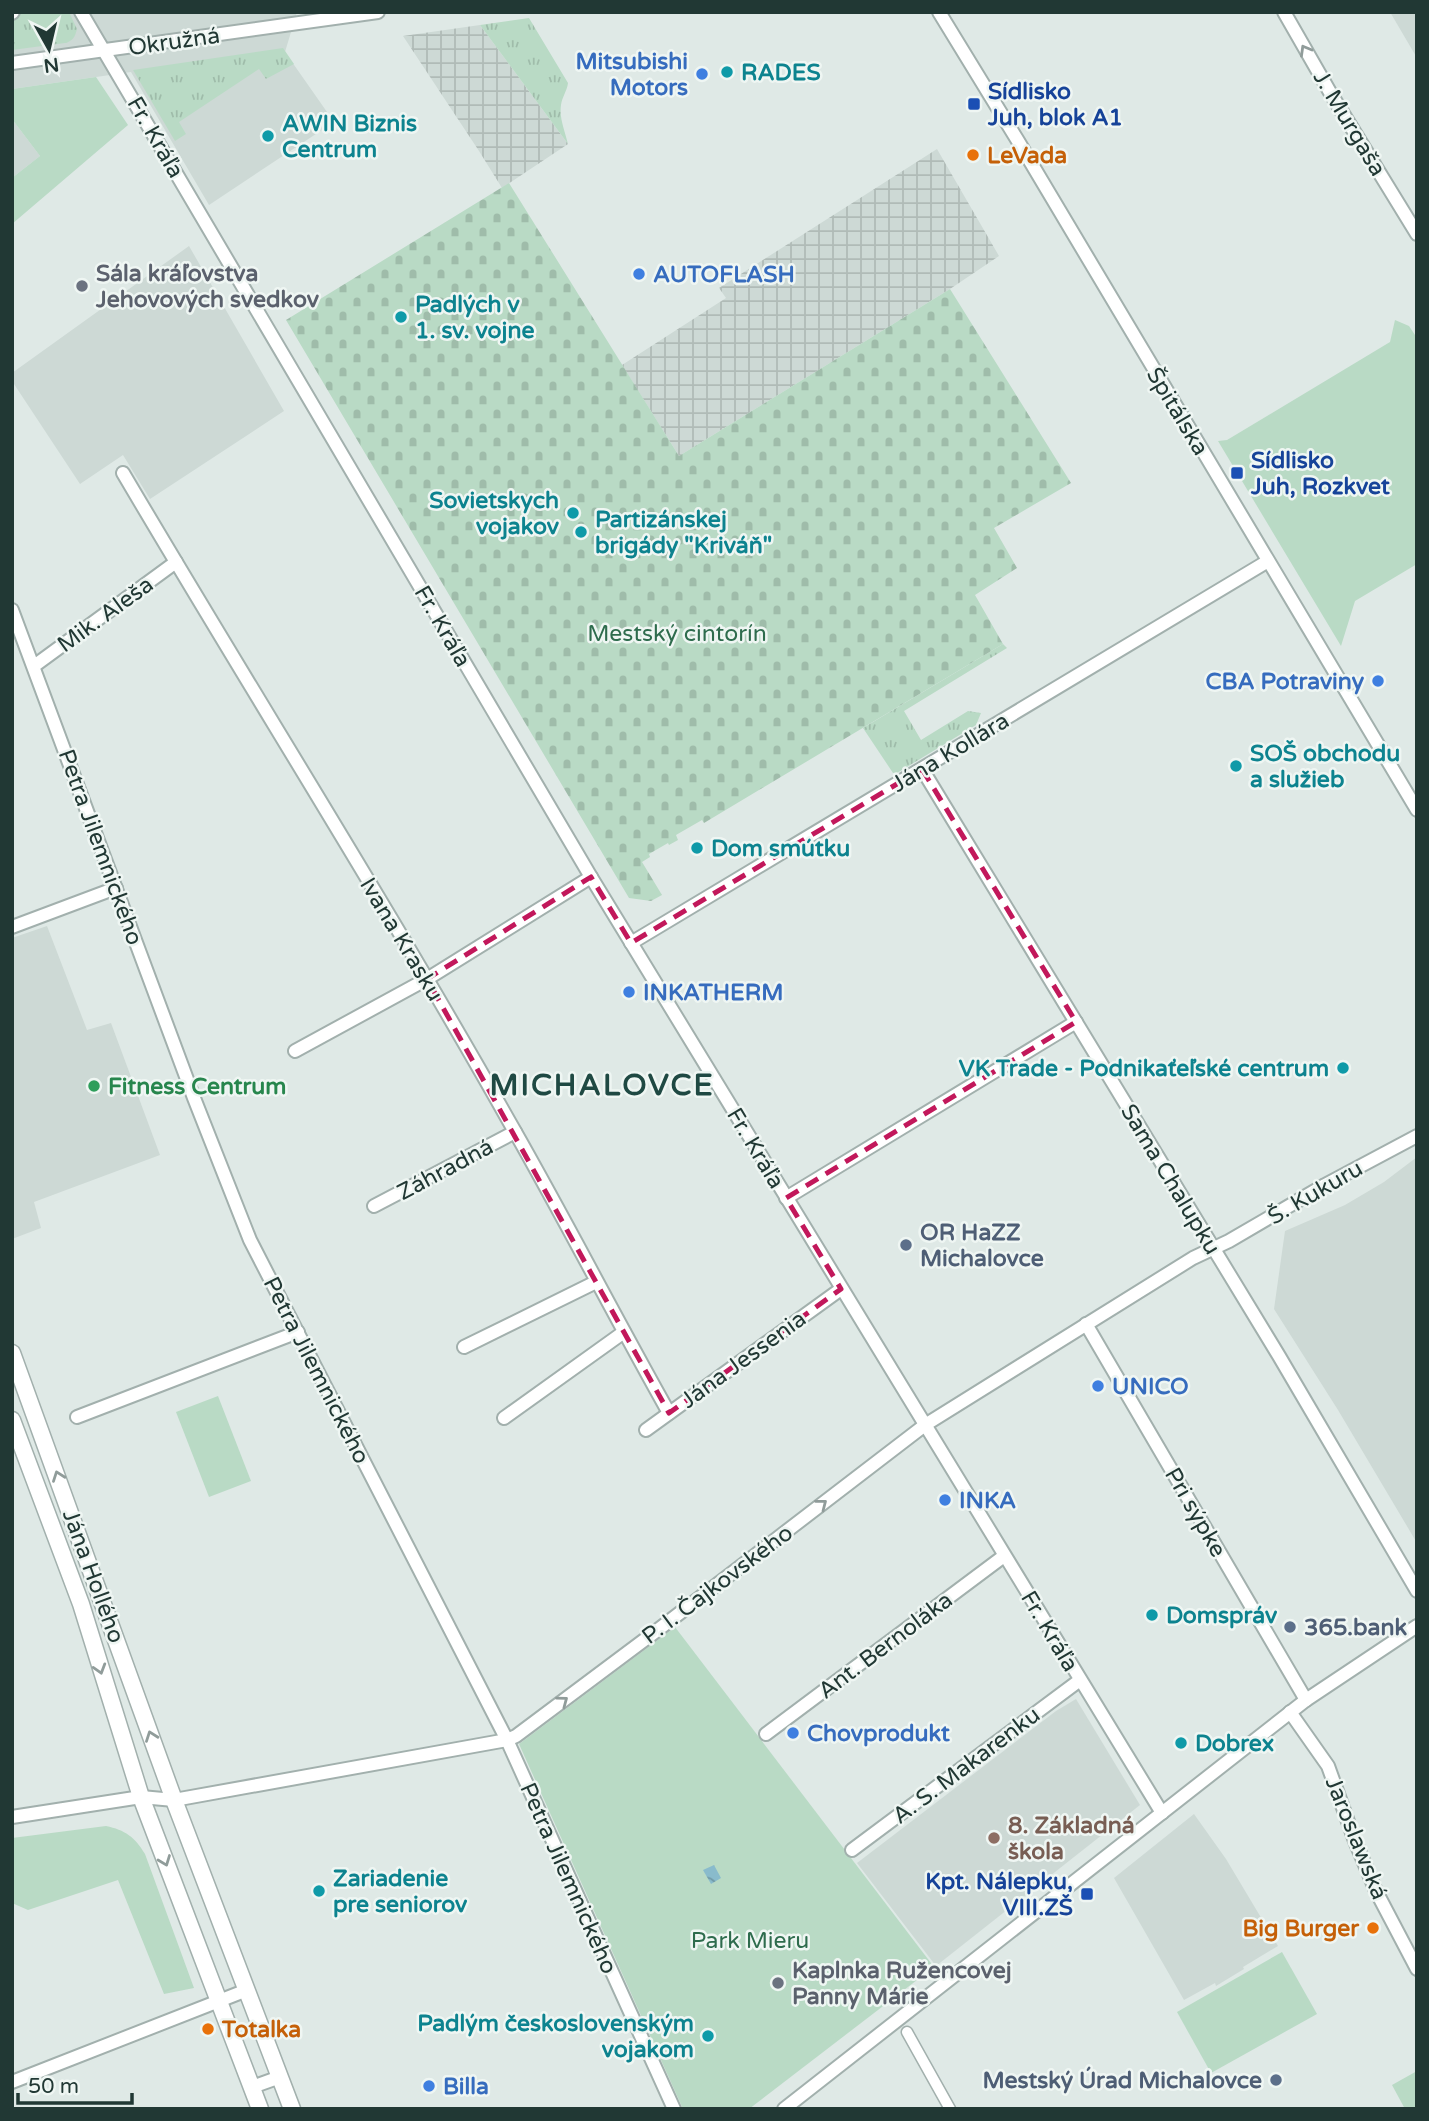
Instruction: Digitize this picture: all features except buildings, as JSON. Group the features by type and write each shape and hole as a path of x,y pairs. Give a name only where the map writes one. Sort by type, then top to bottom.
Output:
{"street":[{"name":"Fr. Kráľa","path":"81,12 591,877 1162,1814"},
{"name":"Okružná","path":"12,63 378,12"},
{"name":"Špitálska","path":"939,12 1417,810"},
{"path":"944,12 951,32"},
{"name":"J. Murgaša","path":"1284,12 1417,234"},
{"name":"Ivana Krasku","path":"123,472 516,1132 669,1413"},
{"name":"Jána Kollára","path":"631,943 1268,561"},
{"name":"Mik. Aleša","path":"34,666 176,562"},
{"name":"Petra Jilemnického","path":"12,610 250,1240 507,1740 674,2109"},
{"name":"Sama Chalupku","path":"922,769 1417,1591"},
{"path":"295,1051 427,979 591,877"},
{"path":"12,927 116,888"},
{"name":"Fr. Kráľa","path":"786,1198 1076,1022"},
{"name":"Záhradná","path":"374,1206 516,1132"},
{"name":"Š. Kukuru","path":"1214,1250 1325,1185 1417,1136"},
{"name":"P. I. Čajkovského","path":"174,1800 507,1740 516,1736 925,1425 1193,1258 1214,1250"},
{"path":"464,1348 596,1282"},
{"name":"Jána Jessenia","path":"646,1430 841,1289"},
{"name":"Pri sýpke","path":"1086,1324 1306,1700"},
{"path":"78,1417 298,1332"},
{"path":"504,1418 624,1332"},
{"name":"Jána Hollého","path":"12,1353 174,1800 292,2109"},
{"name":"Jána Hollého","path":"12,1420 80,1604 141,1797 261,2109"},
{"name":"Ant. Bernoláka","path":"766,1734 1004,1556"},
{"path":"80,1604 102,1596"},
{"path":"784,2109 1290,1712 1417,1626"},
{"name":"A. S. Makarenku","path":"852,1850 1080,1680"},
{"name":"Jaroslawská","path":"1290,1712 1328,1766 1354,1841 1376,1891 1417,1969"},
{"path":"12,1817 141,1797 174,1800"},
{"path":"12,2082 247,1990"},
{"path":"907,2032 950,2109"},
{"path":"252,2087 280,2077"}],"highlighted area":[{"path":"922,769 1076,1022 786,1198 841,1289 669,1413 427,979 591,877 631,943"}],"shaded area":[{"path":"12,12 297,12 285,52 334,122 209,205 131,72 12,89"},
{"path":"1390,12 1417,12 1417,58"},
{"path":"480,25 568,144 502,188 403,36"},
{"path":"12,119 40,156 12,178"},
{"path":"937,149 999,256 679,456 622,365 726,298 719,288"},
{"path":"189,246 284,411 150,499 123,455 80,484 12,381 12,373"},
{"path":"47,926 87,1030 111,1023 160,1155 34,1202 41,1228 12,1239 12,938"},
{"path":"1417,1157 1417,1543 1274,1309 1285,1231 1345,1205 1384,1182"},
{"name":"8. Základná škola","path":"1076,1699 1140,1805 936,1966 857,1863 1056,1711"},
{"path":"1194,1814 1226,1859 1278,1946 1216,1986 1215,1983 1184,2000 1114,1878"}],"green space":[{"path":"21,12 69,12 77,29 72,40 65,43 12,50 12,22"},
{"path":"529,18 568,83 561,110 568,144 480,25"},
{"path":"283,48 294,64 266,79 259,69 179,122 186,134 175,141 133,70"},
{"path":"96,77 128,125 12,224 12,178 40,156 12,119 12,89"},
{"name":"Mestský cintorín","path":"509,183 679,456 950,289 1071,483 994,528 1017,568 975,595 1003,644 704,823 702,820 676,835 678,840 649,854 650,857 642,862 662,895 651,901 629,898 286,320"},
{"path":"1395,320 1409,326 1417,338 1417,564 1355,601 1341,646 1218,441 1227,440 1390,342"},
{"path":"1003,644 1007,648 904,711 921,740 968,711 981,713 976,725 893,773 863,728"},
{"path":"218,1396 251,1481 209,1497 176,1412"},
{"name":"Park Mieru","path":"675,1627 934,1967 749,2109 683,2109 519,1744"},
{"path":"106,1826 129,1835 145,1854 194,1988 164,1994 118,1880 28,1910 12,1903 12,1838"},
{"path":"1282,1952 1317,2014 1211,2073 1177,2012"},
{"path":"1417,2071 1417,2109 1405,2109 1392,2085"}],"water":[{"path":"714,1865 721,1878 711,1884 703,1870"}],"place":[{"name":"RADES","path":"727,72"},
{"name":"Mitsubishi Motors","path":"702,74"},
{"name":"Sídlisko Juh, blok A1","path":"974,104"},
{"name":"AWIN Biznis Centrum","path":"268,136"},
{"name":"LeVada","path":"973,155"},
{"name":"AUTOFLASH","path":"639,274"},
{"name":"Sála kráľovstva Jehovových svedkov","path":"82,286"},
{"name":"Padlých v 1. sv. vojne","path":"401,317"},
{"name":"Sídlisko Juh, Rozkvet","path":"1237,473"},
{"name":"Sovietskych vojakov","path":"573,513"},
{"name":"Partizánskej brigády \"Kriváň\"","path":"581,532"},
{"name":"CBA Potraviny","path":"1378,681"},
{"name":"SOŠ obchodu a služieb","path":"1236,766"},
{"name":"Dom smútku","path":"697,848"},
{"name":"INKATHERM","path":"629,992"},
{"name":"VK Trade - Podnikaťeľské centrum","path":"1343,1068"},
{"name":"Fitness Centrum","path":"94,1086"},
{"name":"OR HaZZ Michalovce","path":"906,1245"},
{"name":"UNICO","path":"1098,1386"},
{"name":"INKA","path":"945,1500"},
{"name":"Domspráv","path":"1152,1615"},
{"name":"365.bank","path":"1290,1627"},
{"name":"Chovprodukt","path":"793,1733"},
{"name":"Dobrex","path":"1181,1743"},
{"name":"8. Základná škola","path":"994,1838"},
{"name":"Zariadenie pre seniorov","path":"319,1891"},
{"name":"Kpt. Nálepku, VIII.ZŠ","path":"1087,1894"},
{"name":"Big Burger","path":"1373,1928"},
{"name":"Kaplnka Ružencovej Panny Márie","path":"778,1983"},
{"name":"Totalka","path":"208,2029"},
{"name":"Padlým československým vojakom","path":"708,2036"},
{"name":"Mestský Úrad Michalovce","path":"1276,2080"},
{"name":"Billa","path":"429,2086"}],"district":[{"name":"MICHALOVCE","path":"602,1085"}]}
